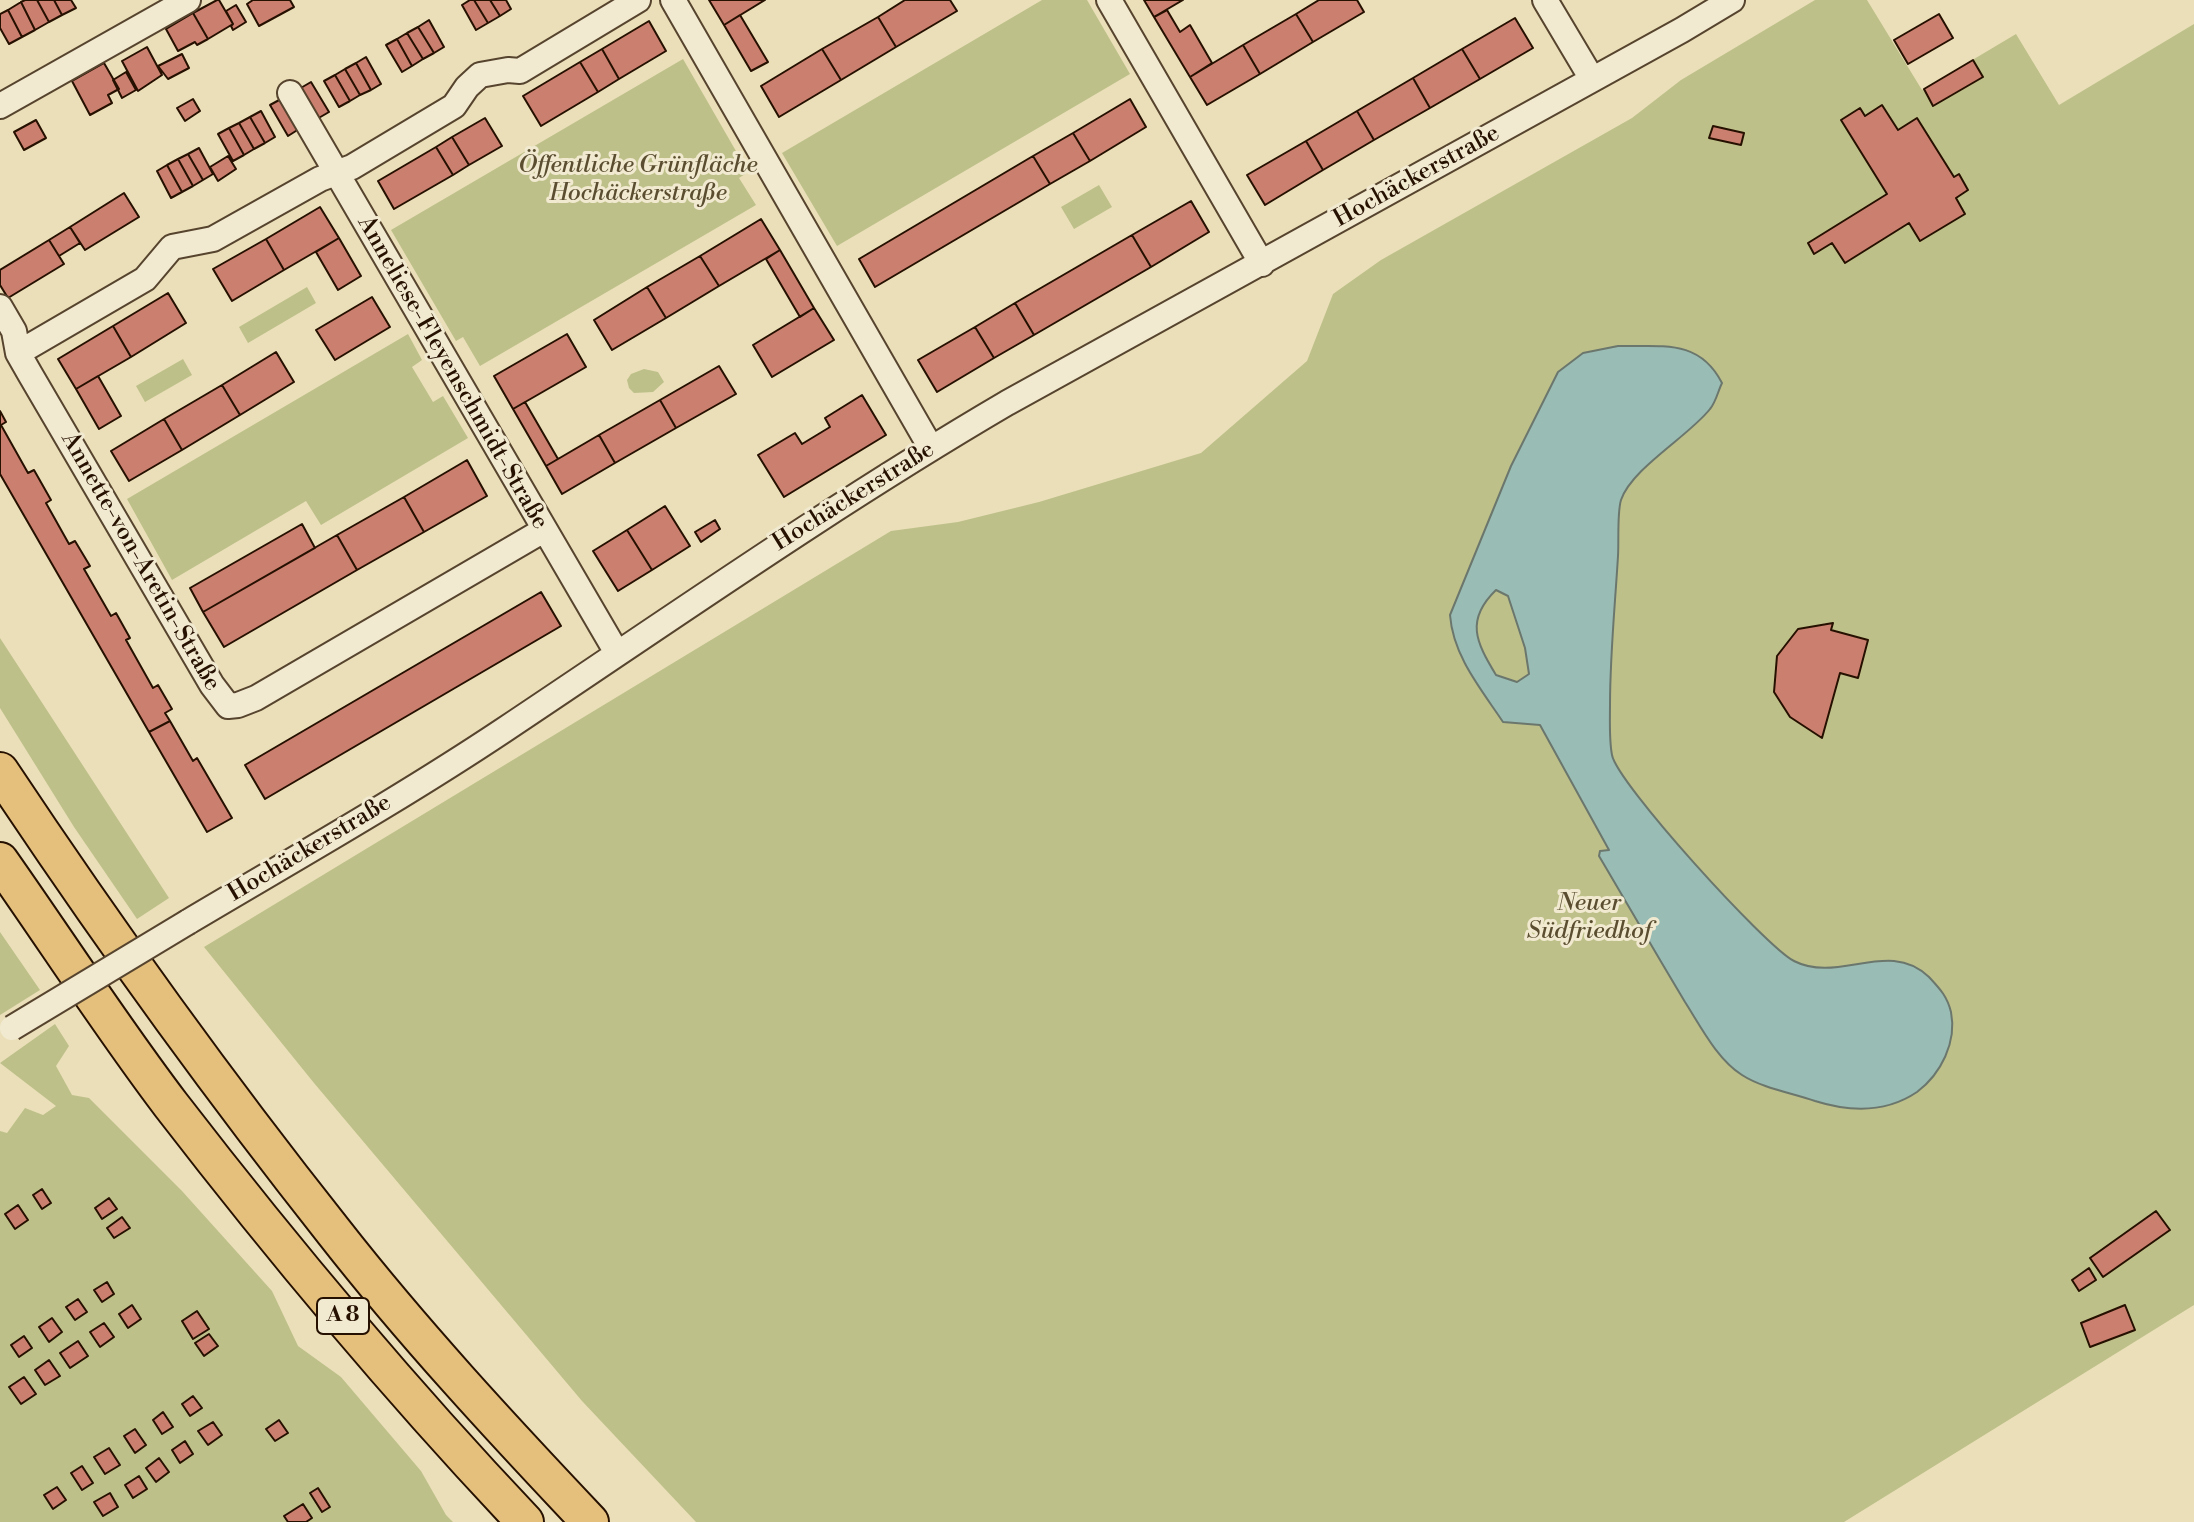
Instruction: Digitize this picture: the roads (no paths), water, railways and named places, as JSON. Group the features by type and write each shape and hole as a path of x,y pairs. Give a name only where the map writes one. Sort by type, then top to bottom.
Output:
{"highway":[{"name":"A 8","path":"0,771 148,988 335,1233 508,1434 590,1522"},
{"name":"A 8","path":"0,861 180,1115 384,1365 525,1522"}],"street":[{"path":"0,106 188,0"},
{"path":"18,353 145,279 172,247 213,239 335,172 352,167 454,106 458,97 480,75 520,71 638,0"},
{"path":"673,0 931,448"},
{"path":"1109,0 1262,264"},
{"path":"1545,0 1592,79"},
{"name":"Hochäckerstraße","path":"6,1031 464,756 796,533 931,448 1732,0"},
{"name":"Anneliese-Fleyenschmidt-Straße","path":"290,93 617,653"},
{"name":"Annette-von-Aretin-Straße","path":"0,307 14,331 18,353 212,685 228,706 256,698 544,530"}],"water":[{"path":"1618,346 1678,348 1702,358 1722,383 1710,409 1648,464 1627,488 1621,500 1611,668 1612,755 1638,797 1694,863 1754,926 1794,961 1811,967 1828,968 1897,961 1914,966 1937,985 1951,1012 1949,1046 1940,1067 1926,1085 1905,1099 1868,1108 1828,1105 1759,1083 1733,1068 1710,1042 1599,856 1600,851 1609,850 1540,725 1503,722 1462,658 1450,615 1511,466 1558,372 1583,353","holes":["1496,590 1508,596 1525,648 1529,674 1517,682 1496,675 1483,652 1477,631 1477,621 1486,601"]}],"park label":[{"name":"Öffentliche Grünfläche Hochäckerstraße","path":"638,180"},
{"name":"Neuer Südfriedhof","path":"1589,918"}]}
